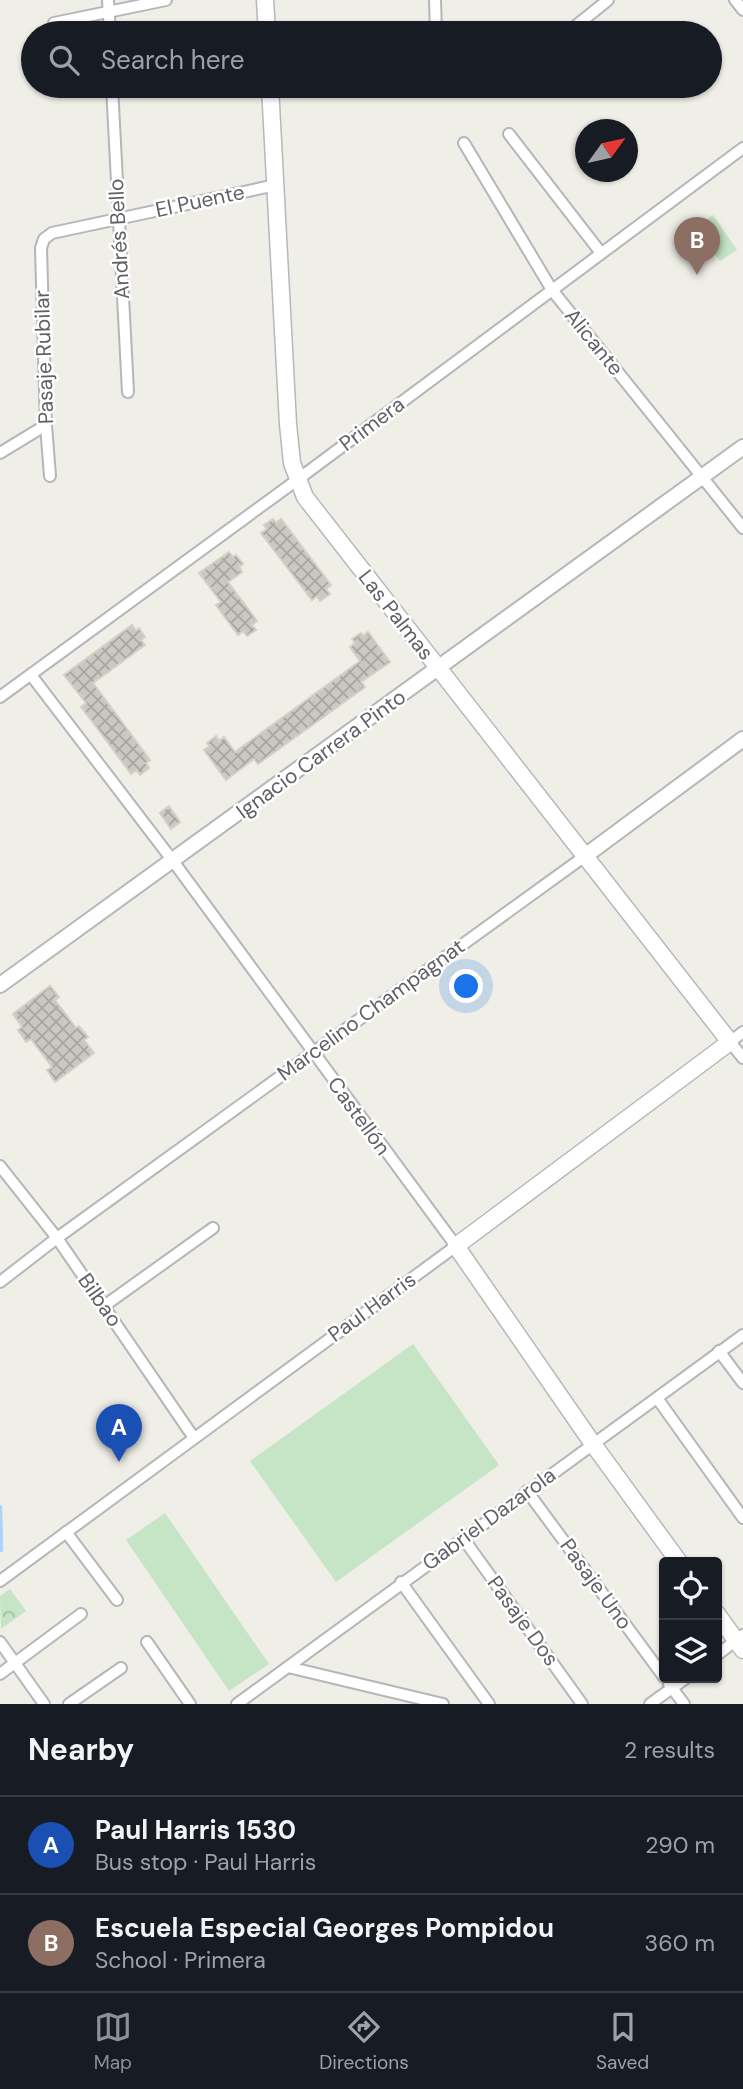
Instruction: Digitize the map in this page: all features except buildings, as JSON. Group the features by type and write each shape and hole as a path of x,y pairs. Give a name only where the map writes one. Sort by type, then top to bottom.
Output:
{"main road":[{"path":"265,0 266,21"},
{"name":"Las Palmas","path":"272,98 288,424 292,463 305,497 585,856 736,1037"},
{"name":"Paul Harris","path":"456,1246 736,1037"},
{"name":"Castellón","path":"456,1246 593,1444 675,1557"},
{"path":"722,1620 741,1642"}],"street":[{"path":"60,21 108,6 166,0"},
{"path":"435,0 436,21"},
{"path":"582,21 608,0"},
{"path":"735,0 743,10"},
{"name":"Andrés Bello","path":"112,98 128,392"},
{"path":"509,134 601,253"},
{"name":"Alicante","path":"464,142 552,290 743,528"},
{"name":"Primera","path":"0,697 743,148"},
{"name":"El Puente","path":"44,239 52,233 276,185"},
{"name":"Pasaje Rubilar","path":"44,239 41,248 50,476"},
{"path":"0,453 46,425"},
{"name":"Ignacio Carrera Pinto","path":"0,985 743,447"},
{"name":"Castellón","path":"31,675 173,861 456,1246"},
{"name":"Marcelino Champagnat","path":"0,1282 743,739"},
{"name":"Las Palmas","path":"736,1037 743,1058"},
{"name":"Bilbao","path":"0,1166 57,1238 194,1438"},
{"path":"104,1306 213,1228"},
{"name":"Paul Harris","path":"0,1581 456,1246"},
{"name":"Gabriel Dazarola","path":"237,1704 743,1335"},
{"path":"719,1351 743,1383"},
{"path":"657,1398 743,1518"},
{"name":"Pasaje Uno","path":"527,1491 659,1669"},
{"path":"66,1532 117,1600"},
{"name":"Pasaje Dos","path":"463,1538 582,1704"},
{"path":"401,1582 489,1704"},
{"path":"0,1674 81,1614"},
{"path":"0,1642 44,1704"},
{"path":"722,1652 741,1642"},
{"path":"147,1643 190,1704"},
{"path":"288,1667 443,1704"},
{"path":"69,1704 121,1668"},
{"name":"Pasaje Uno","path":"669,1683 684,1704"},
{"path":"650,1704 679,1683"}],"green space":[{"path":"713,215 737,250 720,261 696,227"},
{"path":"413,1344 499,1465 336,1582 250,1461"},
{"path":"165,1513 269,1664 229,1691 126,1540"},
{"path":"10,1589 26,1611 1,1629 0,1596"}],"waterway":[{"path":"0,1507 1,1550"}],"place":[{"name":"Escuela Especial Georges Pompidou","path":"697,275"},
{"name":"Paul Harris 1530","path":"119,1462"}]}
